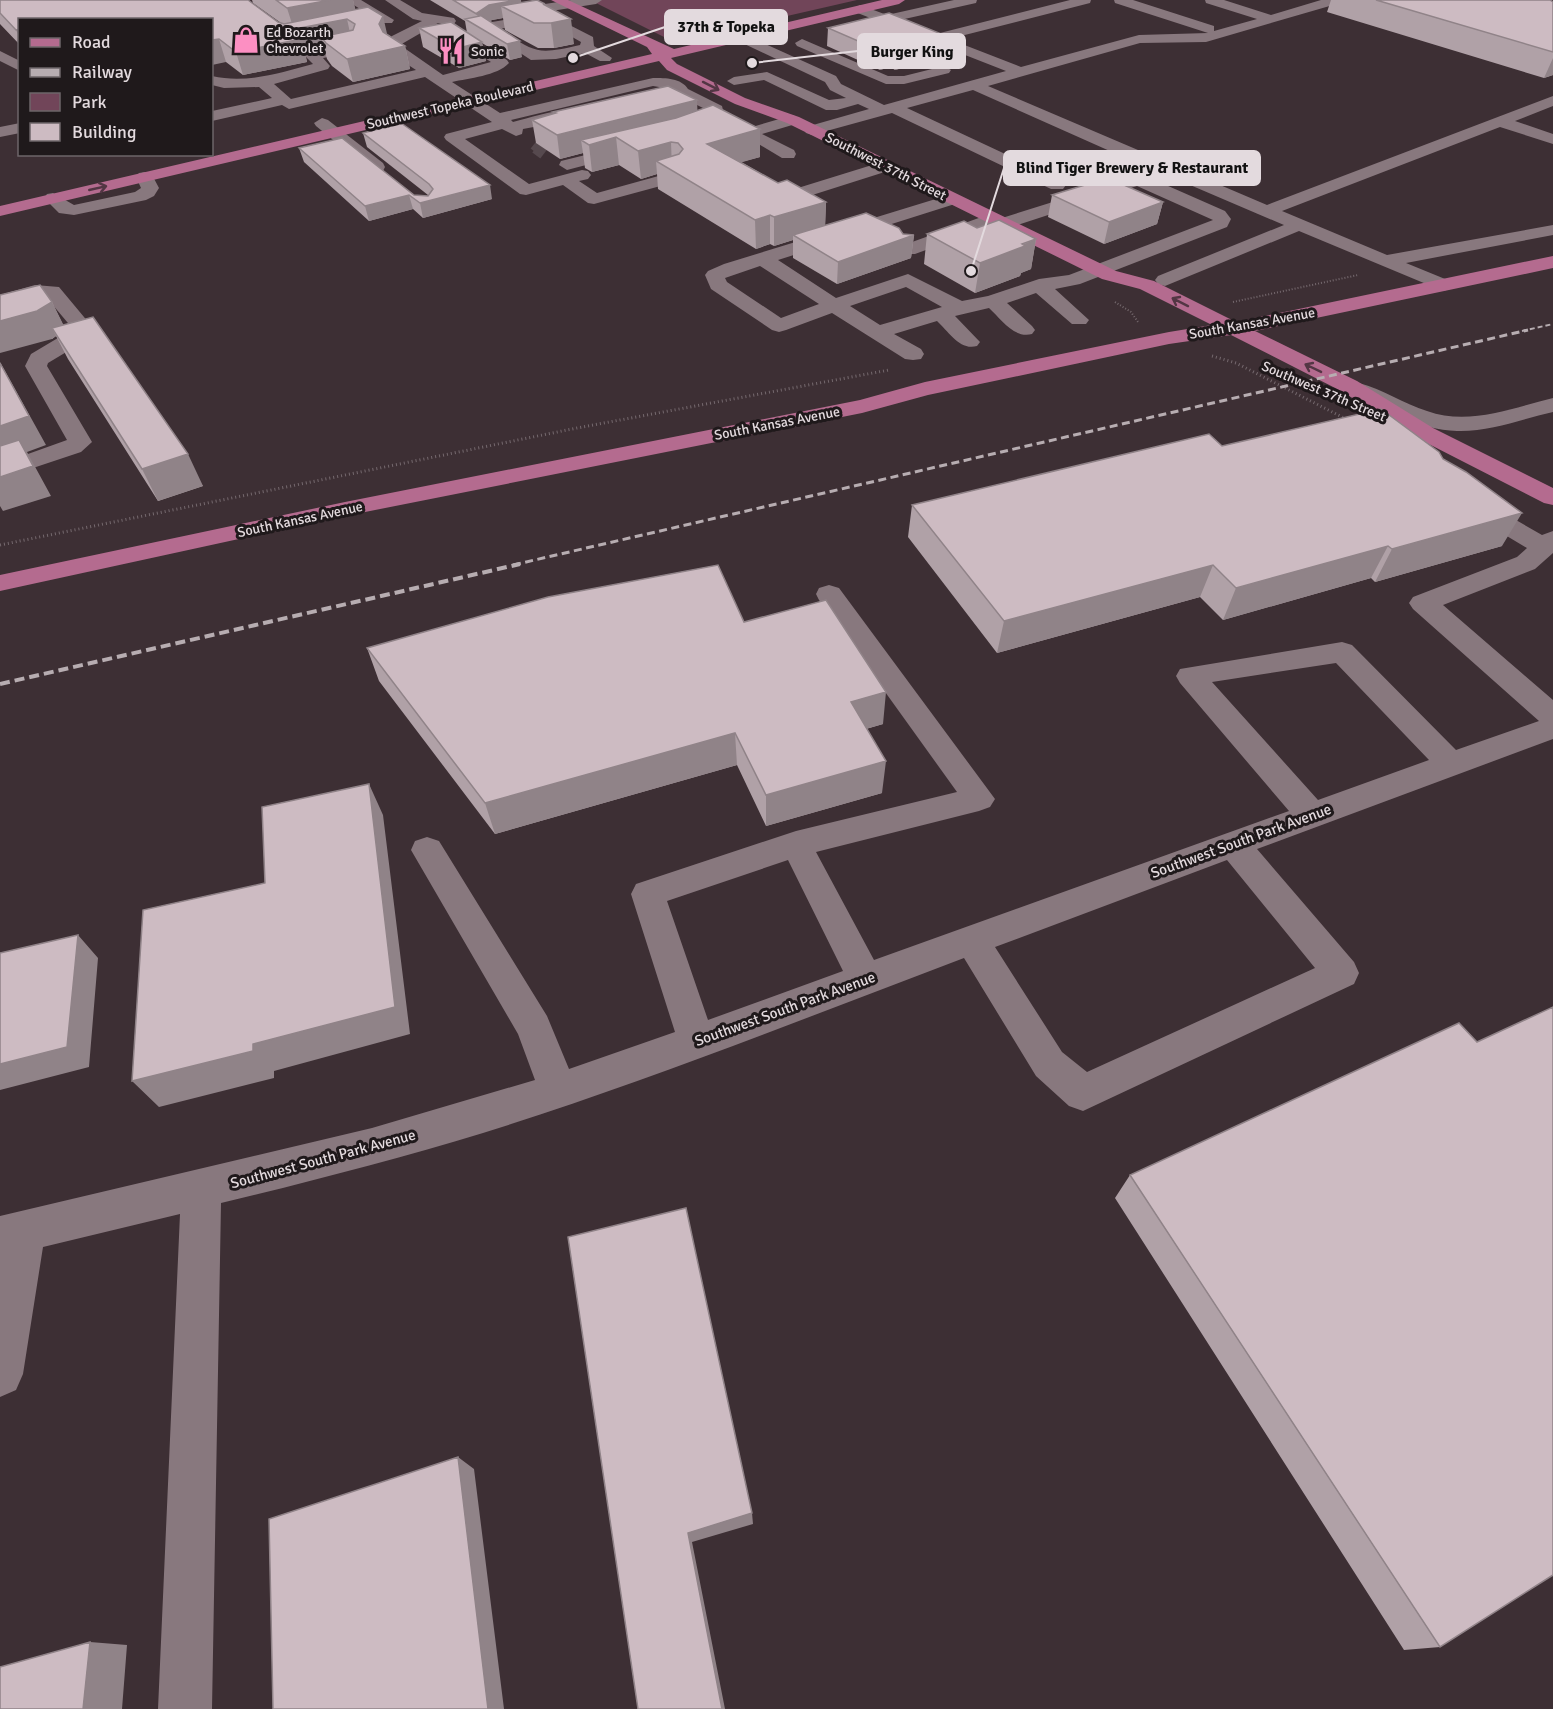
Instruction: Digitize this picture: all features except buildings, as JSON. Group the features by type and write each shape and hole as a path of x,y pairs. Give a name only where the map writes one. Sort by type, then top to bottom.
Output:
{"main road":[{"name":"Southwest Topeka Boulevard","path":"145,177 462,90 605,58 663,52 860,5 899,0"},
{"name":"Southwest 37th Street","path":"562,2 663,52 694,61"},
{"name":"Southwest Topeka Boulevard","path":"462,90 741,37 860,5"},
{"name":"Southwest 37th Street","path":"663,52 672,67 740,101 793,120 952,199 994,216 1105,273 1147,285 1193,308 1229,338 1285,354 1349,386"},
{"name":"Southwest 37th Street","path":"729,79 762,95 793,120"},
{"name":"Southwest Topeka Boulevard","path":"213,149 323,127"},
{"path":"0,197 177,156"},
{"path":"0,211 53,198"},
{"name":"South Kansas Avenue","path":"0,583 380,502 862,406 925,389 1196,333 1229,338 1261,324 1553,262"},
{"name":"Southwest 37th Street","path":"1105,273 1122,295 1142,305"},
{"path":"1161,315 1196,333"},
{"name":"Southwest 37th Street","path":"1251,363 1425,433 1553,498"}],"street":[{"path":"391,0 415,14 461,22"},
{"path":"487,23 562,2 596,0"},
{"path":"869,27 971,0"},
{"path":"935,38 1085,0"},
{"path":"1120,0 1222,33"},
{"path":"1155,0 1247,26"},
{"path":"812,130 1139,39 1197,40 1335,0"},
{"path":"356,1 387,20"},
{"path":"1206,3 1247,26"},
{"path":"1206,3 1271,19"},
{"path":"860,5 889,20 1020,72"},
{"path":"920,12 967,30"},
{"path":"365,25 415,14"},
{"path":"487,23 546,17 588,40 587,48"},
{"path":"436,19 393,45 395,50 427,72 462,90"},
{"path":"567,28 602,21"},
{"path":"487,23 489,28 531,56 542,57 587,48 605,58"},
{"path":"213,80 224,84 263,82 330,67 312,56 407,38 441,36 461,37 502,63 462,90"},
{"path":"741,37 831,79 835,87 859,99 918,119 1057,185"},
{"path":"407,38 462,90 527,138"},
{"path":"771,51 824,38"},
{"path":"802,43 886,80 896,82 986,58"},
{"path":"0,55 18,66"},
{"path":"385,60 404,56"},
{"path":"542,57 551,70"},
{"path":"213,116 427,72"},
{"path":"729,79 767,76 832,106 859,99"},
{"path":"263,82 286,102 388,176"},
{"path":"645,146 561,167 526,190 452,137 653,82 668,82 717,109 762,95"},
{"path":"974,85 1120,147 1131,154 1443,285"},
{"path":"618,108 681,91"},
{"path":"1266,211 1523,112 1552,106"},
{"path":"679,136 711,127 718,122 717,109"},
{"path":"1523,112 1553,126"},
{"path":"505,123 595,114"},
{"path":"895,126 918,119"},
{"path":"788,154 748,132 793,120"},
{"path":"1499,121 1553,139"},
{"path":"0,132 18,128"},
{"path":"1097,171 1127,160 1131,154"},
{"path":"778,200 885,166"},
{"path":"561,167 594,199 673,177"},
{"path":"53,198 64,209 74,210 106,204 148,192 150,188 145,177"},
{"path":"1038,192 1077,178"},
{"path":"877,332 993,301 1039,285 1105,273 1221,223 1222,219 1219,215 1136,181 994,216 909,250"},
{"path":"952,199 715,275 718,285 779,326 908,280 950,311 970,342"},
{"path":"1165,280 1299,225"},
{"path":"1385,261 1553,230"},
{"path":"763,260 877,332 906,361"},
{"path":"1039,285 1079,320"},
{"path":"0,301 34,291 52,291 84,329 81,335 39,359 36,366 80,442 73,447 0,472"},
{"path":"993,301 1025,330"},
{"path":"1349,386 1368,409 1443,423 1486,421 1553,405"},
{"path":"1486,421 1479,427 1474,441 1480,455 1493,468"},
{"path":"1455,495 1548,543 1526,563 1423,603 1553,716"},
{"path":"697,1041 648,894 796,844 978,799 829,594"},
{"path":"1312,815 1190,676 1342,652 1451,764"},
{"name":"Southwest South Park Avenue","path":"12,1235 372,1147 558,1090 865,980 1553,727"},
{"path":"796,844 865,980"},
{"path":"972,940 1049,1064 1083,1093 1341,973 1233,844"},
{"path":"427,850 534,1028 558,1090"},
{"path":"185,1709 201,1190"},
{"path":"0,1374 12,1235"}],"path":[{"path":"1193,308 1368,273"},
{"path":"1128,322 1161,315"},
{"path":"1204,356 1251,363 1337,415 1368,409"},
{"path":"0,545 906,361"}],"green space":[{"path":"590,0 857,0 674,42"}],"tunnel":[{"path":"535,143 540,147"},
{"path":"538,145 546,151"}],"railway":[{"path":"1522,331 1553,324"},
{"path":"513,565 1528,330"},
{"path":"0,684 520,564"}],"place":[{"name":"Ed Bozarth Chevrolet","path":"246,40"},
{"name":"Sonic","path":"451,51"},
{"name":"37th & Topeka","path":"573,58"},
{"name":"Burger King","path":"752,63"},
{"name":"Blind Tiger Brewery & Restaurant","path":"971,271"}]}
